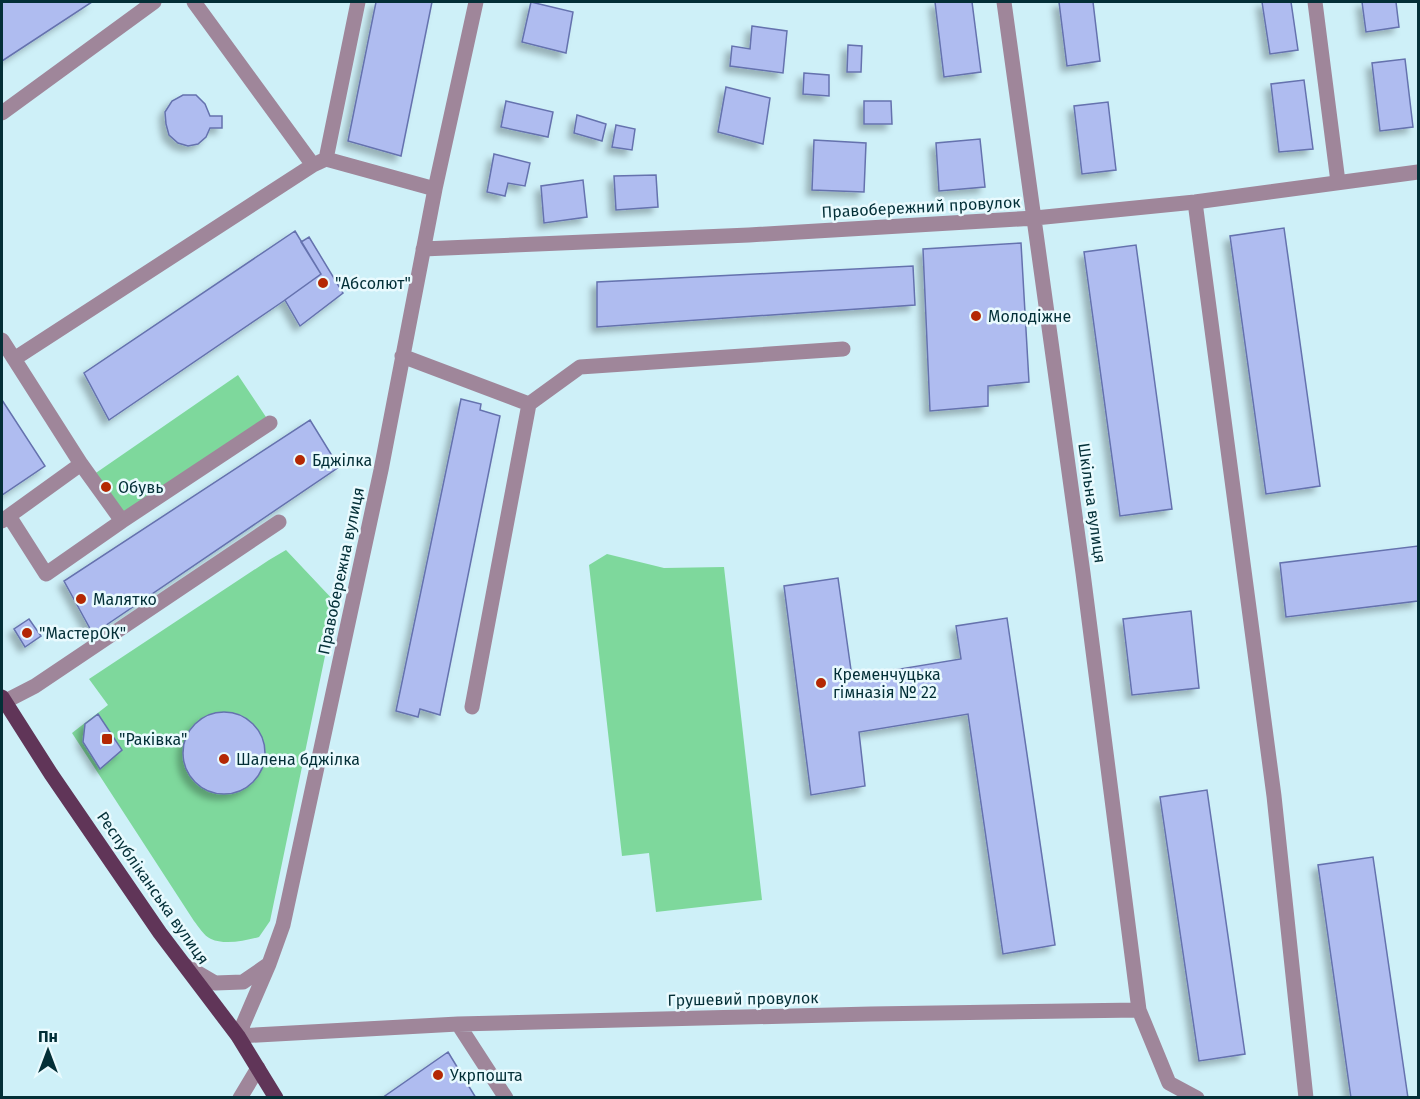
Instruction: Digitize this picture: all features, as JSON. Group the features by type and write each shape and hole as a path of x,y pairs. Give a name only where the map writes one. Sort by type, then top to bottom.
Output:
{"main road":[{"name":"Республіканська вулиця","path":"2,700 147,915 238,1036 276,1098"}],"street":[{"path":"2,113 154,2"},
{"path":"194,2 320,162 435,189"},
{"path":"14,359 320,162 358,2"},
{"name":"Правобережна вулиця","path":"238,1036 283,925 381,470 435,189 476,2"},
{"name":"Шкільна вулиця","path":"1004,2 1083,573 1139,1010"},
{"path":"1315,2 1338,182"},
{"name":"Правобережний провулок","path":"423,249 737,236 1035,218 1195,202 1419,172"},
{"path":"1195,202 1274,796 1306,1098"},
{"path":"2,340 81,464 122,521"},
{"path":"472,707 529,404 580,367 843,349"},
{"path":"402,356 529,404"},
{"path":"81,464 5,518 46,574 270,423"},
{"path":"2,700 35,686 279,522"},
{"path":"186,966 214,983 243,982 268,964"},
{"path":"1139,1010 1169,1083 1197,1098"},
{"name":"Грушевий провулок","path":"238,1036 458,1024 1139,1010"},
{"path":"458,1024 506,1098"},
{"path":"240,1098 258,1068"}],"green space":[{"path":"238,375 270,423 122,521 90,477"},
{"path":"286,550 336,603 270,921 259,937 235,942 216,941 206,936 194,921 72,733 108,705 89,679"},
{"path":"607,554 664,568 724,567 762,900 656,912 649,853 622,856 589,565"}],"building":[{"path":"2,2 92,2 2,61"},
{"path":"376,2 432,2 401,156 348,141"},
{"path":"531,2 573,12 566,53 522,42"},
{"path":"935,2 972,2 981,72 944,77"},
{"path":"1059,2 1093,2 1100,61 1067,66"},
{"path":"1262,2 1291,2 1298,50 1270,54"},
{"path":"1362,2 1396,2 1399,27 1366,32"},
{"path":"752,26 787,31 783,73 730,66 732,46 750,49"},
{"path":"848,45 862,46 861,72 847,72"},
{"path":"1405,59 1413,127 1380,131 1372,63"},
{"path":"804,73 829,75 829,96 803,94"},
{"path":"1304,80 1313,149 1279,152 1271,84"},
{"path":"726,87 770,98 763,144 718,132"},
{"path":"183,95 196,95 205,104 210,116 222,116 222,128 210,128 206,137 198,144 188,146 178,143 169,135 166,124 165,112 172,101"},
{"path":"506,101 553,112 548,137 501,127"},
{"path":"864,101 891,101 892,124 864,124"},
{"path":"1108,102 1116,170 1082,174 1074,106"},
{"path":"577,115 606,124 602,141 574,133"},
{"path":"616,125 635,129 632,150 612,147"},
{"path":"980,139 985,187 939,191 936,143"},
{"path":"814,140 866,143 864,192 812,190"},
{"path":"494,154 530,163 525,186 508,183 505,196 487,192"},
{"path":"656,175 658,207 616,210 614,176"},
{"path":"583,180 587,217 544,223 541,186"},
{"path":"1284,228 1320,486 1266,494 1230,236"},
{"path":"295,231 321,274 109,420 84,373"},
{"name":"\"Абсолют\"","path":"309,237 343,293 300,326 285,300 321,274 301,242"},
{"name":"Молодіжне","path":"1021,243 1029,382 988,386 988,406 930,411 923,249"},
{"path":"1136,245 1172,509 1120,516 1084,252"},
{"path":"913,266 915,305 597,327 597,282"},
{"path":"461,399 481,404 480,410 500,416 440,715 420,709 418,717 396,711"},
{"path":"2,400 45,466 2,495"},
{"path":"310,420 339,467 93,634 64,581"},
{"path":"1418,546 1418,601 1286,617 1280,563"},
{"path":"838,578 852,677 961,659 956,626 1007,618 1055,945 1003,954 968,714 859,732 865,786 811,795 784,586"},
{"path":"1191,611 1199,688 1132,695 1123,619"},
{"name":"\"МастерОК\"","path":"29,619 41,636 25,647 14,629"},
{"name":"Шалена бджілка","path":"224,712 240,715 253,724 262,737 265,753 262,769 253,782 240,791 224,794 208,791 195,782 186,769 183,753 186,737 195,724 208,715"},
{"path":"98,714 122,750 100,769 83,742 85,724"},
{"path":"1207,790 1245,1054 1199,1061 1160,797"},
{"path":"1373,857 1408,1098 1351,1098 1318,865"},
{"name":"Укрпошта","path":"448,1052 476,1098 382,1098"}],"place":[{"name":"\"Абсолют\"","path":"323,283"},
{"name":"Молодіжне","path":"976,316"},
{"name":"Бджілка","path":"300,460"},
{"name":"Обувь","path":"106,487"},
{"name":"Малятко","path":"81,599"},
{"name":"\"МастерОК\"","path":"27,633"},
{"name":"Кременчуцька гімназія № 22","path":"821,683"},
{"name":"\"Раківка\"","path":"107,739"},
{"name":"Шалена бджілка","path":"224,759"},
{"name":"Укрпошта","path":"438,1075"}]}
